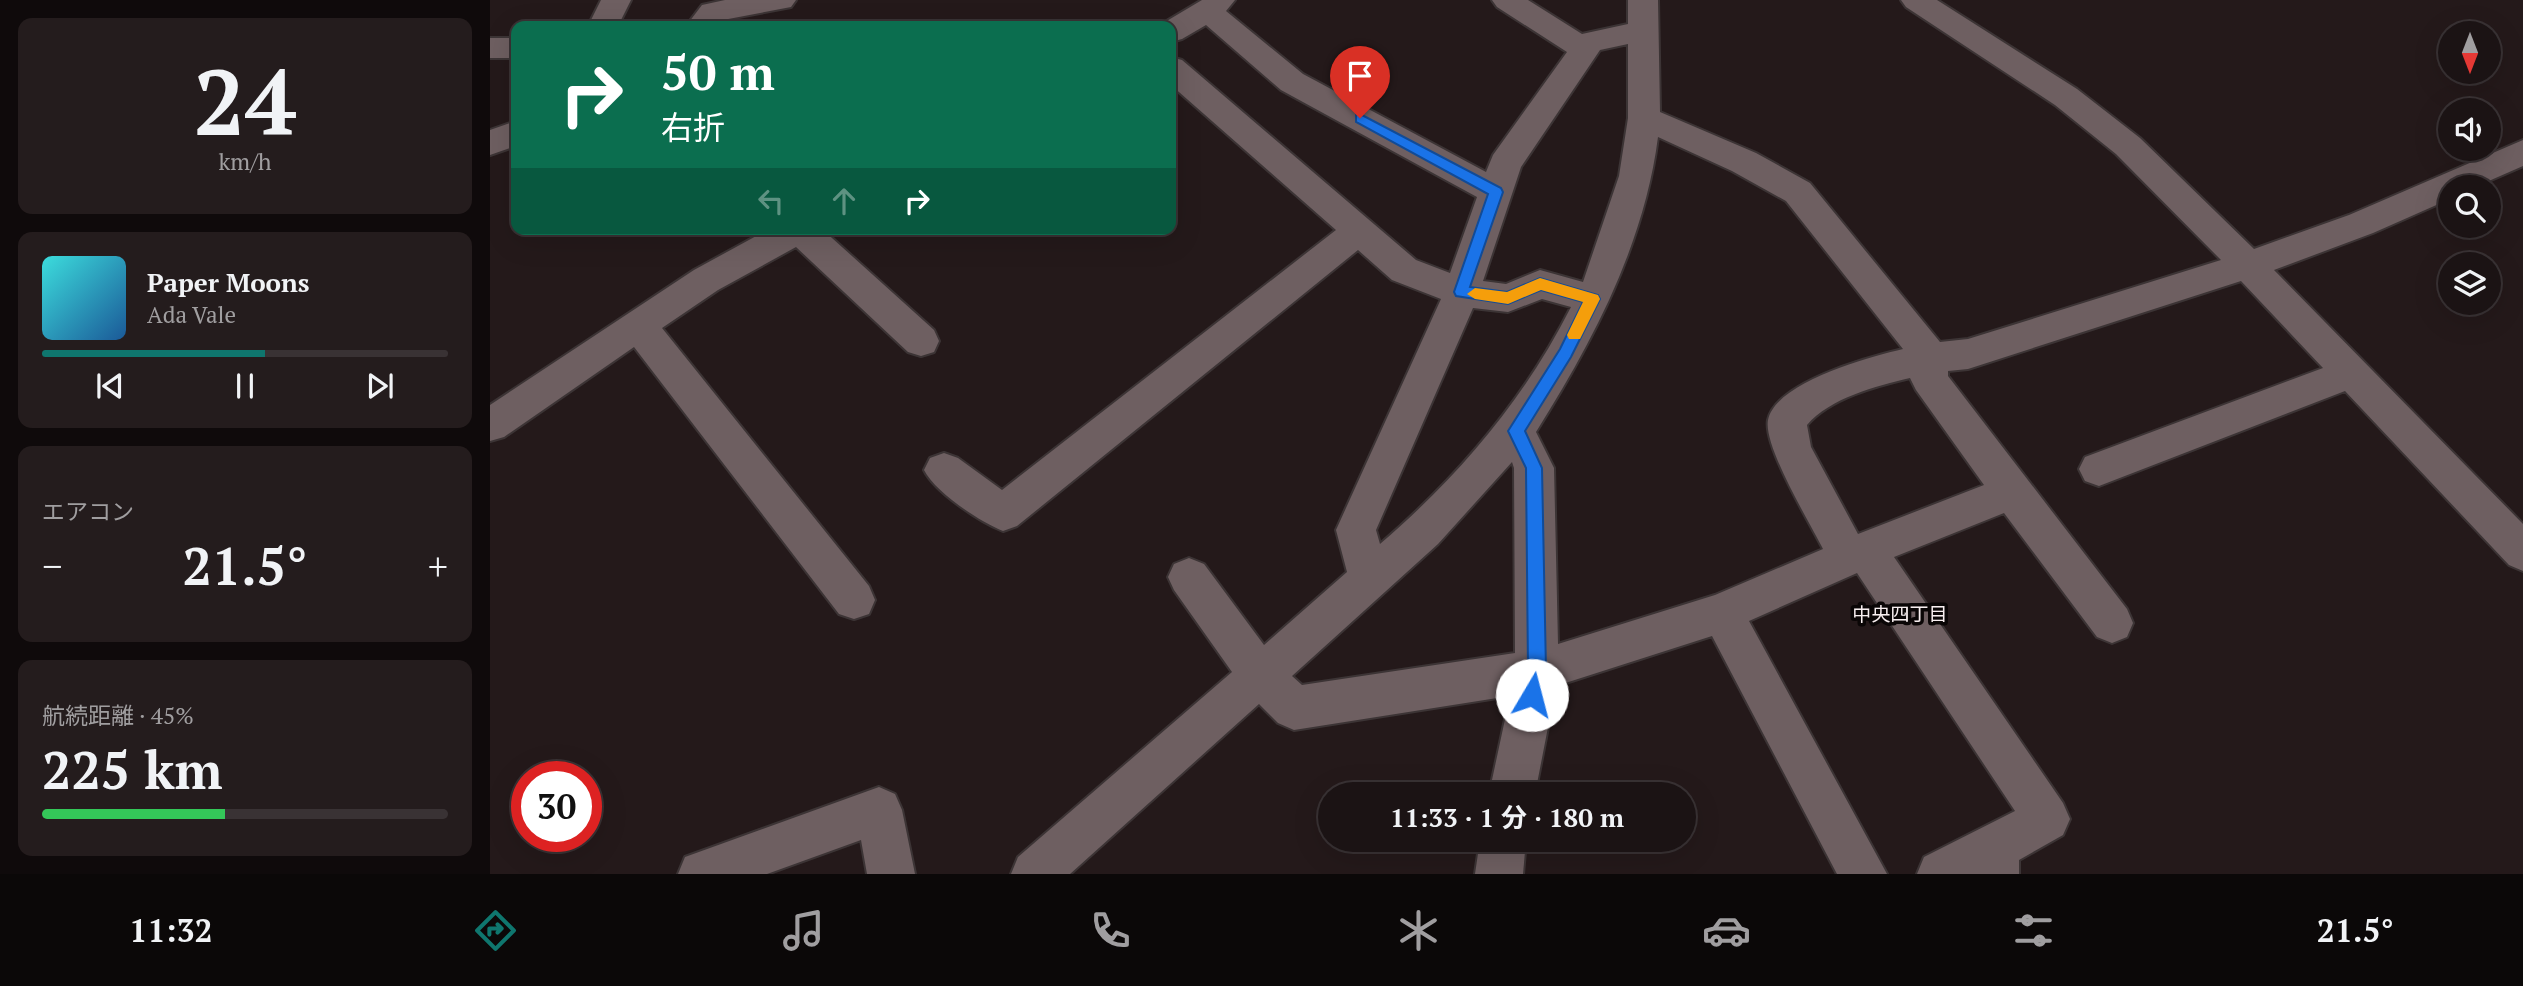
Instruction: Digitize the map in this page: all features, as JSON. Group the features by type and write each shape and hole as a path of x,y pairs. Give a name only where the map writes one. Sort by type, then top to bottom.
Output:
{"street":[{"path":"606,21 616,0"},
{"path":"705,21 713,12 780,0"},
{"path":"1507,0 1585,50"},
{"path":"1916,0 2046,83 2128,146 2248,265 2523,552"},
{"path":"1176,29 1214,5 1292,82 1496,192"},
{"path":"1035,874 1260,675 1370,579 1424,531 1516,431 1566,353 1592,299 1618,233 1636,176 1643,118 1643,16 1590,42 1506,164 1461,292 1356,530 1370,579"},
{"path":"490,48 511,48"},
{"path":"1176,72 1404,270 1461,292 1508,298 1540,284 1592,299"},
{"path":"1643,118 1744,162 1798,192 1931,358 1929,379 2112,624"},
{"path":"490,143 511,135"},
{"path":"1941,874 1995,860 2047,819 1857,554 1792,449 1787,421 1805,400 1878,370 1931,358 1968,354 2248,265 2361,223 2523,152"},
{"path":"944,470 1003,513 1359,231"},
{"path":"490,425 706,280 788,235"},
{"path":"806,235 921,341"},
{"path":"638,325 854,600"},
{"path":"2099,469 2352,373"},
{"path":"1514,782 1537,671 1534,468 1516,431"},
{"path":"1189,577 1260,675 1294,708 1537,671 1630,644 1722,613 1857,554 2012,492"},
{"path":"1722,613 1863,874"},
{"path":"702,874 879,810 891,874"},
{"path":"1499,874 1502,852"}],"slow traffic":[{"path":"1475,294 1508,298 1540,284 1592,299 1575,335"}],"district":[{"name":"中央四丁目","path":"1900,614"}],"route":[{"path":"1360,118 1496,192 1461,292 1508,298 1540,284 1592,299 1566,353 1516,431 1534,468 1537,671 1532,695"}]}
